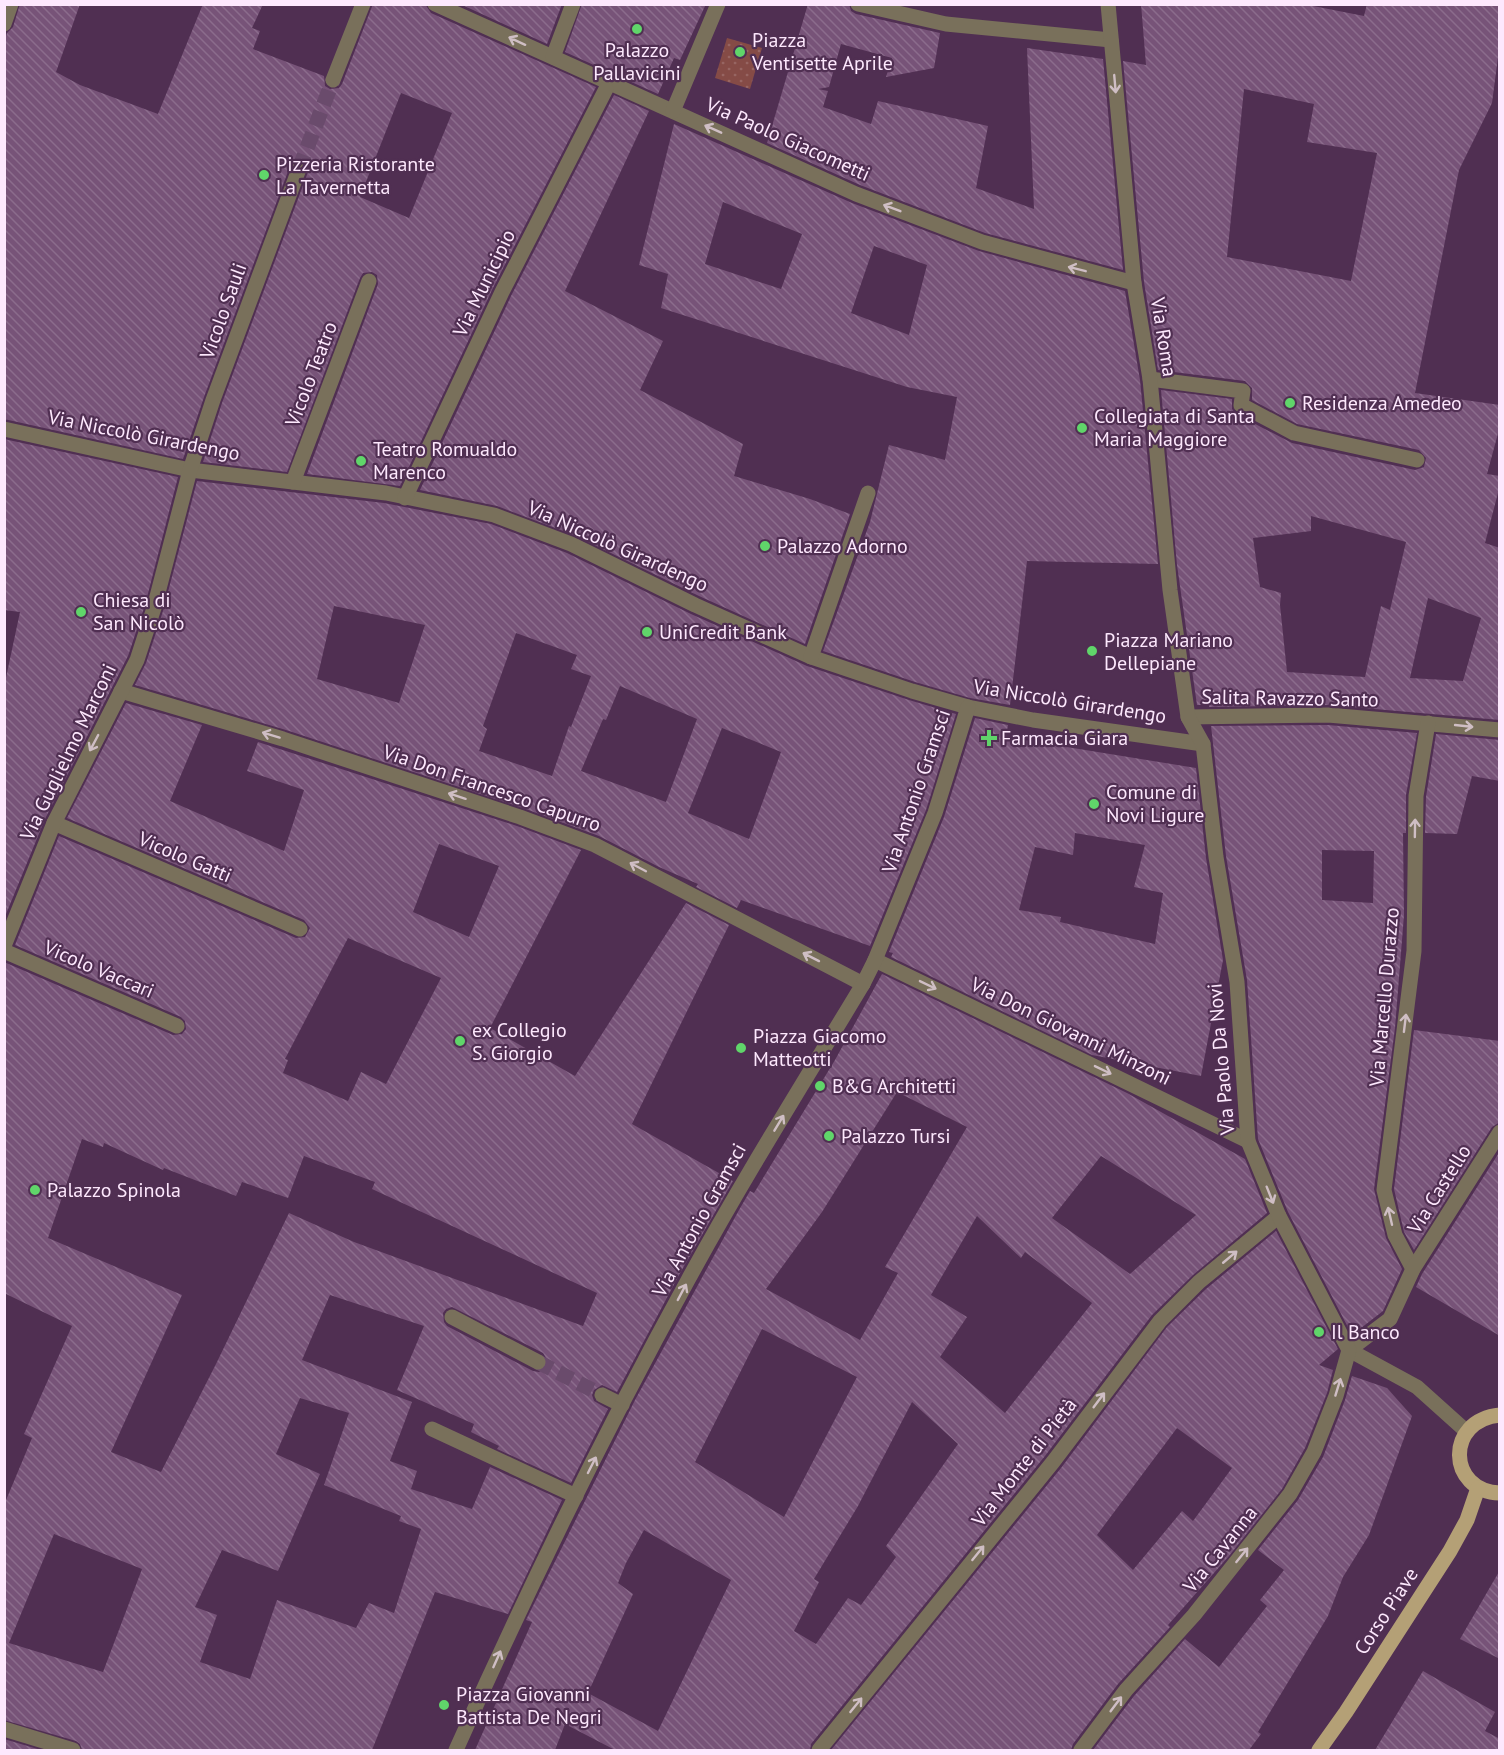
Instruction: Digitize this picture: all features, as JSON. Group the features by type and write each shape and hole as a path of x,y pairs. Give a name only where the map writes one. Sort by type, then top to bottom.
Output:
{"main road":[{"path":"1500,1415 1488,1416 1476,1422 1466,1431 1460,1446 1460,1462 1466,1477 1478,1488 1500,1493"},
{"name":"Corso Piave","path":"1319,1750 1450,1551 1467,1520 1478,1488"}],"street":[{"path":"4,24 10,4"},
{"path":"333,80 363,4"},
{"path":"553,57 573,4"},
{"path":"673,111 718,4"},
{"path":"858,4 960,26 1111,40"},
{"name":"Via Roma","path":"1108,4 1134,283 1150,379 1170,591 1188,717 1203,744"},
{"name":"Via Paolo Giacometti","path":"436,5 856,194 982,242 1134,283"},
{"name":"Via Municipio","path":"405,498 502,292 606,88"},
{"name":"Vicolo Sauli","path":"190,470 213,400 299,169"},
{"name":"Vicolo Teatro","path":"293,482 369,281"},
{"path":"1150,379 1243,391 1241,405 1294,433 1417,460"},
{"name":"Via Niccolò Girardengo","path":"4,429 190,470 386,493 494,515 536,529 633,573 695,605 811,657 912,691 968,707 1033,720 1203,744"},
{"name":"Via Guglielmo Marconi","path":"4,946 54,823 136,660 154,608 190,470"},
{"path":"811,657 868,493"},
{"name":"Via Don Francesco Capurro","path":"121,691 283,739 520,817 595,845 863,984"},
{"name":"Via Antonio Gramsci","path":"456,1750 511,1628 622,1405 751,1169 863,984 875,960 935,813 968,707"},
{"name":"Salita Ravazzo Santo","path":"1188,717 1328,715 1500,730"},
{"name":"Via Marcello Durazzo","path":"1413,1269 1395,1235 1384,1190 1414,951 1416,796 1428,723"},
{"name":"Via Paolo Da Novi","path":"1203,744 1216,856 1237,982 1248,1141 1279,1216 1349,1350"},
{"name":"Vicolo Gatti","path":"54,823 300,929"},
{"name":"Vicolo Vaccari","path":"4,951 177,1026"},
{"name":"Via Don Giovanni Minzoni","path":"875,960 1248,1141"},
{"name":"Via Castello","path":"1349,1350 1390,1319 1413,1269 1500,1132"},
{"name":"Via Monte di Pietà","path":"819,1750 1053,1462 1160,1321 1199,1282 1279,1216"},
{"path":"452,1317 538,1362"},
{"path":"1349,1350 1417,1386 1466,1431"},
{"name":"Via Cavanna","path":"1081,1750 1126,1690 1194,1616 1290,1494 1314,1452 1336,1396 1349,1350"},
{"path":"602,1395 622,1405"},
{"path":"432,1429 576,1496"},
{"path":"4,1729 73,1750"}],"shaded area":[{"path":"727,38 762,48 750,89 715,78"}],"building":[{"path":"20,4 80,4 56,72 80,85 158,114 203,4 263,4 252,28 260,31 253,49 324,76 325,86 330,89 339,88 342,84 373,4 425,4 431,13 596,87 493,288 400,486 307,474 378,284 377,275 372,272 363,273 360,278 287,472 203,462 222,403 308,172 307,163 302,160 293,161 290,166 183,459 4,419 4,42 7,33 13,27","holes":["401,93 452,113 409,218 360,197"]},
{"path":"460,4 562,4 547,44"},
{"name":"Palazzo Pallavicini","path":"582,4 706,4 680,60 674,58 658,94 565,52"},
{"path":"808,4 849,4 851,11 856,14 940,33 934,68 886,77 892,58 841,44 829,87 818,89 828,91 823,107 871,124 878,101 988,126 976,188 1034,209 1027,48 1103,59 1123,270 985,233 860,185 767,143"},
{"path":"1141,4 1303,4 1364,16 1367,4 1500,4 1500,57 1498,57 1492,103 1459,170 1415,393 1500,405 1500,426 1487,474 1500,476 1500,485 1485,543 1500,548 1500,720 1329,705 1209,707 1209,705 1197,705 1177,565 1161,390 1232,399 1232,409 1236,414 1292,443 1415,470 1424,467 1426,458 1419,450 1297,424 1252,400 1252,388 1245,381 1158,370 1144,282 1123,61 1146,65","holes":["1244,89 1314,104 1307,142 1377,153 1351,281 1227,257","1311,516 1406,542 1390,610 1381,606 1365,677 1287,672 1280,605 1281,593 1260,587 1253,538 1311,531","1428,598 1481,618 1463,681 1410,678"]},
{"path":"614,95 649,111 565,291 663,341 640,390 743,444 734,476 810,499 850,514 805,644 699,596 574,535 497,506 420,490 511,296"},
{"path":"674,124 852,203 979,251 1125,291 1140,380 1158,564 1027,561 1010,705 970,698 823,651 870,522 889,445 945,460 957,397 907,387 661,308 668,274 639,265","holes":["723,202 802,234 781,289 705,264","874,246 927,265 909,335 851,313"]},
{"name":"Chiesa di San Nicolò","path":"4,439 178,477 145,605 128,656 45,819 4,919 4,687 20,612 4,610"},
{"path":"197,481 384,503 491,524 567,553 691,614 807,666 956,714 926,810 870,946 741,900 737,908 696,887 698,884 599,836 523,808 286,730 135,685 146,663 163,611","holes":["334,606 425,625 399,703 317,679","516,633 577,655 571,669 591,676 571,727 569,726 552,776 479,751 487,729 483,726","620,686 697,719 666,802 581,771 603,719 606,720","722,728 781,752 749,839 688,813"]},
{"path":"126,703 202,725 170,801 284,851 304,790 247,771 258,742 517,826 581,850 490,1028 575,1076 686,903 729,925 632,1124 733,1181 679,1275 617,1392 602,1385 594,1390 592,1395 594,1401 608,1409 571,1483 497,1449 499,1446 471,1432 474,1424 397,1390 424,1326 330,1295 302,1360 412,1402 390,1461 417,1471 411,1489 472,1509 490,1467 562,1500 508,1614 435,1592 372,1750 82,1750 76,1741 4,1720 4,1505 32,1438 24,1434 72,1326 4,1293 4,962 173,1035 182,1034 186,1029 185,1021 181,1017 15,945 59,836 296,938 305,937 310,928 304,920 67,818","holes":["439,844 499,866 469,937 413,912","348,938 441,978 386,1084 361,1072 348,1101 283,1073 288,1060 285,1059","82,1139 103,1147 104,1143 163,1170 164,1168 236,1196 242,1182 288,1198 304,1156 375,1182 372,1189 597,1293 583,1326 354,1242 289,1213 161,1472 111,1452 182,1295 48,1238","452,1307 543,1353 548,1361 546,1367 539,1372 533,1371 447,1326 443,1313","300,1398 349,1413 324,1485 401,1516 399,1521 421,1529 394,1613 369,1603 356,1628 277,1600 250,1679 200,1662 217,1615 195,1607 222,1550 278,1571 320,1474 276,1454","54,1534 142,1569 103,1672 9,1643"]},
{"path":"975,718 1008,725 1006,737 1196,768 1206,858 1223,960 1201,1076 1092,1055 891,957 893,953 889,952 944,817","holes":["1075,833 1145,845 1134,887 1163,893 1155,944 1060,922 1061,917 1019,910 1035,847 1073,855"]},
{"path":"1328,725 1417,733 1406,795 1406,833 1403,833 1404,915 1395,1028 1374,1189 1386,1238 1402,1269 1383,1311 1352,1335 1288,1212 1258,1139 1247,980 1226,856 1211,726","holes":["1322,850 1374,851 1373,903 1322,900"]},
{"path":"1436,734 1500,740 1500,781 1472,776 1457,834 1425,833 1426,797"},
{"path":"882,974 1127,1093 1245,1159 1267,1213 1193,1275 1152,1315 1045,1456 811,1744 810,1750 615,1750 565,1724 555,1750 475,1750 532,1622 526,1620 635,1400 750,1191 754,1193 835,1060","holes":["897,1092 967,1127 885,1267 898,1273 860,1340 766,1289 822,1212","1101,1156 1196,1215 1130,1274 1052,1218","977,1216 1021,1258 1025,1252 1092,1303 1005,1413 940,1357 967,1317 931,1295","762,1329 857,1377 784,1517 695,1462","912,1402 958,1444 886,1546 896,1557 861,1605 848,1598 816,1644 794,1631 819,1582 814,1579 858,1506","644,1530 731,1580 658,1731 588,1693 633,1594 618,1583"]},
{"path":"1414,1030 1500,1041 1500,1122 1492,1127 1414,1250 1404,1232 1394,1189"},
{"path":"1500,1151 1500,1336 1416,1287"},
{"path":"1276,1231 1338,1349 1319,1365 1333,1370 1327,1393 1305,1448 1282,1489 1229,1556 1168,1625 1170,1627 1118,1684 1073,1744 1071,1750 831,1750 1061,1468 1167,1327 1206,1289","holes":["1177,1428 1232,1468 1193,1521 1182,1511 1133,1570 1097,1535"]},
{"path":"1352,1376 1387,1388 1412,1416 1369,1535 1343,1577 1328,1616 1258,1732 1261,1734 1249,1750 1093,1750 1134,1696 1185,1639 1219,1667 1267,1606 1260,1600 1284,1570 1258,1550 1298,1500 1323,1457"},
{"path":"1500,1570 1500,1659 1460,1639"},
{"path":"1423,1671 1495,1712 1485,1731 1500,1739 1500,1750 1375,1750"},
{"path":"4,1739 41,1750 4,1750"}],"tunnel":[{"path":"299,169 333,80"},
{"path":"538,1362 602,1395"}],"place":[{"name":"Palazzo Pallavicini","path":"637,29"},
{"name":"Piazza Ventisette Aprile","path":"740,52"},
{"name":"Pizzeria Ristorante La Tavernetta","path":"264,175"},
{"name":"Residenza Amedeo","path":"1290,403"},
{"name":"Collegiata di Santa Maria Maggiore","path":"1082,428"},
{"name":"Teatro Romualdo Marenco","path":"361,461"},
{"name":"Palazzo Adorno","path":"765,546"},
{"name":"Chiesa di San Nicolò","path":"81,612"},
{"name":"UniCredit Bank","path":"647,632"},
{"name":"Piazza Mariano Dellepiane","path":"1092,651"},
{"name":"Farmacia Giara","path":"989,738"},
{"name":"Comune di Novi Ligure","path":"1094,804"},
{"name":"ex Collegio S. Giorgio","path":"460,1041"},
{"name":"Piazza Giacomo Matteotti","path":"741,1048"},
{"name":"B&G Architetti","path":"820,1086"},
{"name":"Palazzo Tursi","path":"829,1136"},
{"name":"Palazzo Spinola","path":"35,1190"},
{"name":"Il Banco","path":"1319,1332"},
{"name":"Piazza Giovanni Battista De Negri","path":"444,1705"}]}
